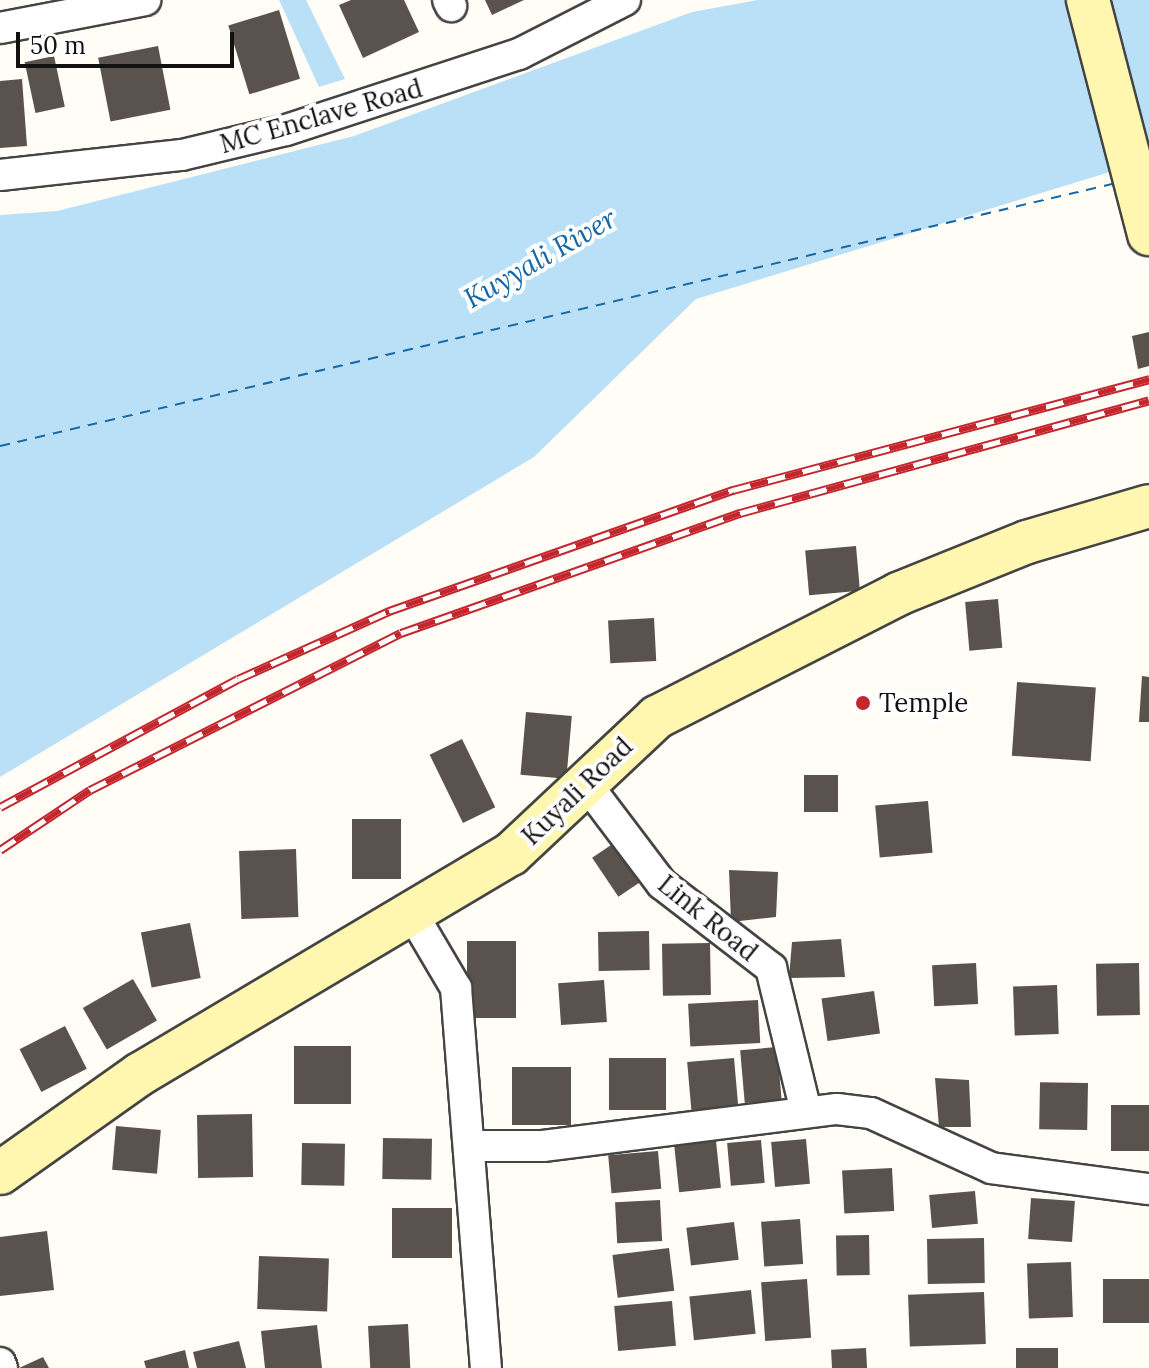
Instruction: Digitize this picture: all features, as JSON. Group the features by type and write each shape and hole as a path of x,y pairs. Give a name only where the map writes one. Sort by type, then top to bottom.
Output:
{"main road":[{"path":"1088,0 1131,179 1149,234"},
{"name":"Kuyali Road","path":"0,1173 140,1074 413,915 511,854 657,717 796,641 1027,542 1149,506"}],"street":[{"path":"0,28 145,0"},
{"name":"MC Enclave Road","path":"0,175 182,155 286,130 519,54 625,0"},
{"name":"Link Road","path":"587,785 662,884 771,968 806,1112"},
{"path":"413,915 456,988 471,1146 486,1368"},
{"path":"471,1146 543,1146 806,1112 871,1113 991,1168 1149,1189"}],"water":[{"path":"279,0 306,0 345,79 319,87"},
{"name":"Kuyyali River","path":"758,0 1149,0 1149,160 696,299 534,457 0,777 0,215 57,211 354,136 692,12"}],"building":[{"path":"351,0 404,0 419,32 363,58 339,5"},
{"path":"485,0 524,0 492,15"},
{"path":"279,10 300,79 249,94 228,25"},
{"path":"158,46 170,110 111,121 98,58"},
{"path":"54,56 65,107 35,113 25,62"},
{"path":"22,79 27,146 0,148 0,81"},
{"path":"1149,332 1149,366 1138,369 1132,336"},
{"path":"856,546 860,591 809,595 805,550"},
{"path":"998,599 1002,648 969,651 965,602"},
{"path":"654,618 656,661 610,663 608,620"},
{"path":"1142,676 1149,677 1149,722 1139,722"},
{"path":"1017,682 1096,688 1091,761 1012,756"},
{"path":"526,712 572,716 566,779 521,775"},
{"path":"462,739 495,807 463,823 430,755"},
{"path":"804,775 838,775 838,812 804,812"},
{"path":"928,801 933,853 880,857 875,806"},
{"path":"352,819 401,819 401,879 352,879"},
{"path":"617,841 643,880 618,897 592,858"},
{"path":"296,849 298,917 241,919 239,851"},
{"path":"729,870 778,872 776,917 731,922"},
{"path":"190,923 201,978 152,988 141,933"},
{"path":"649,931 650,970 599,971 598,932"},
{"path":"841,939 845,977 789,978 792,942"},
{"path":"467,941 516,941 516,1018 467,1018"},
{"path":"710,943 711,995 663,996 662,944"},
{"path":"976,963 978,1004 934,1006 932,965"},
{"path":"1139,963 1140,1015 1097,1016 1096,964"},
{"path":"133,979 157,1021 107,1050 83,1008"},
{"path":"604,980 607,1022 561,1025 558,983"},
{"path":"1057,985 1059,1034 1015,1036 1013,987"},
{"path":"874,991 880,1034 828,1041 822,998"},
{"path":"758,1000 760,1043 690,1047 688,1004"},
{"path":"65,1026 87,1069 41,1092 20,1049"},
{"path":"294,1046 351,1046 351,1104 294,1104"},
{"path":"777,1047 782,1100 745,1103 740,1050"},
{"path":"609,1058 666,1058 666,1110 609,1110"},
{"path":"734,1058 738,1106 691,1110 687,1062"},
{"path":"512,1067 571,1067 571,1125 512,1125"},
{"path":"935,1078 969,1080 971,1127 939,1127"},
{"path":"1040,1082 1088,1083 1087,1130 1039,1129"},
{"path":"1111,1105 1149,1105 1149,1151 1111,1151"},
{"path":"252,1114 253,1177 198,1178 197,1115"},
{"path":"116,1126 161,1130 157,1174 112,1170"},
{"path":"383,1138 432,1139 431,1180 382,1179"},
{"path":"806,1139 810,1184 775,1187 771,1142"},
{"path":"761,1140 765,1183 731,1186 727,1143"},
{"path":"716,1141 721,1188 679,1192 674,1145"},
{"path":"302,1143 345,1144 344,1186 301,1185"},
{"path":"658,1151 661,1189 612,1193 608,1155"},
{"path":"892,1168 894,1211 844,1214 842,1171"},
{"path":"975,1191 978,1224 932,1228 929,1195"},
{"path":"1031,1198 1075,1201 1072,1242 1028,1239"},
{"path":"660,1200 662,1241 617,1243 615,1202"},
{"path":"392,1208 452,1208 452,1258 392,1258"},
{"path":"800,1219 803,1264 764,1267 761,1222"},
{"path":"734,1222 739,1260 691,1266 686,1228"},
{"path":"47,1231 54,1290 0,1296 0,1237"},
{"path":"869,1235 870,1275 837,1276 836,1236"},
{"path":"984,1238 985,1283 928,1284 927,1239"},
{"path":"669,1248 674,1291 618,1298 612,1255"},
{"path":"259,1256 329,1258 327,1311 257,1309"},
{"path":"1071,1262 1073,1317 1029,1319 1027,1264"},
{"path":"807,1279 811,1338 765,1341 761,1282"},
{"path":"1103,1279 1149,1279 1149,1323 1103,1323"},
{"path":"751,1290 756,1334 694,1340 689,1296"},
{"path":"984,1292 986,1344 910,1347 908,1295"},
{"path":"672,1301 676,1346 618,1351 614,1306"},
{"path":"408,1324 410,1368 370,1368 368,1326"},
{"path":"317,1325 322,1368 265,1368 261,1331"},
{"path":"239,1341 246,1368 197,1368 193,1352"},
{"path":"866,1348 867,1368 832,1368 831,1350"},
{"path":"1016,1348 1058,1348 1058,1368 1016,1368"},
{"path":"185,1350 189,1368 146,1368 144,1361"},
{"path":"43,1357 49,1368 19,1368"}],"ferry route":[{"path":"0,446 1116,183"}],"railway":[{"path":"0,807 238,679 389,611 733,490 1149,379"},
{"path":"0,850 90,790 401,633 740,513 1149,400"}],"place":[{"name":"Temple","path":"863,703"}]}
